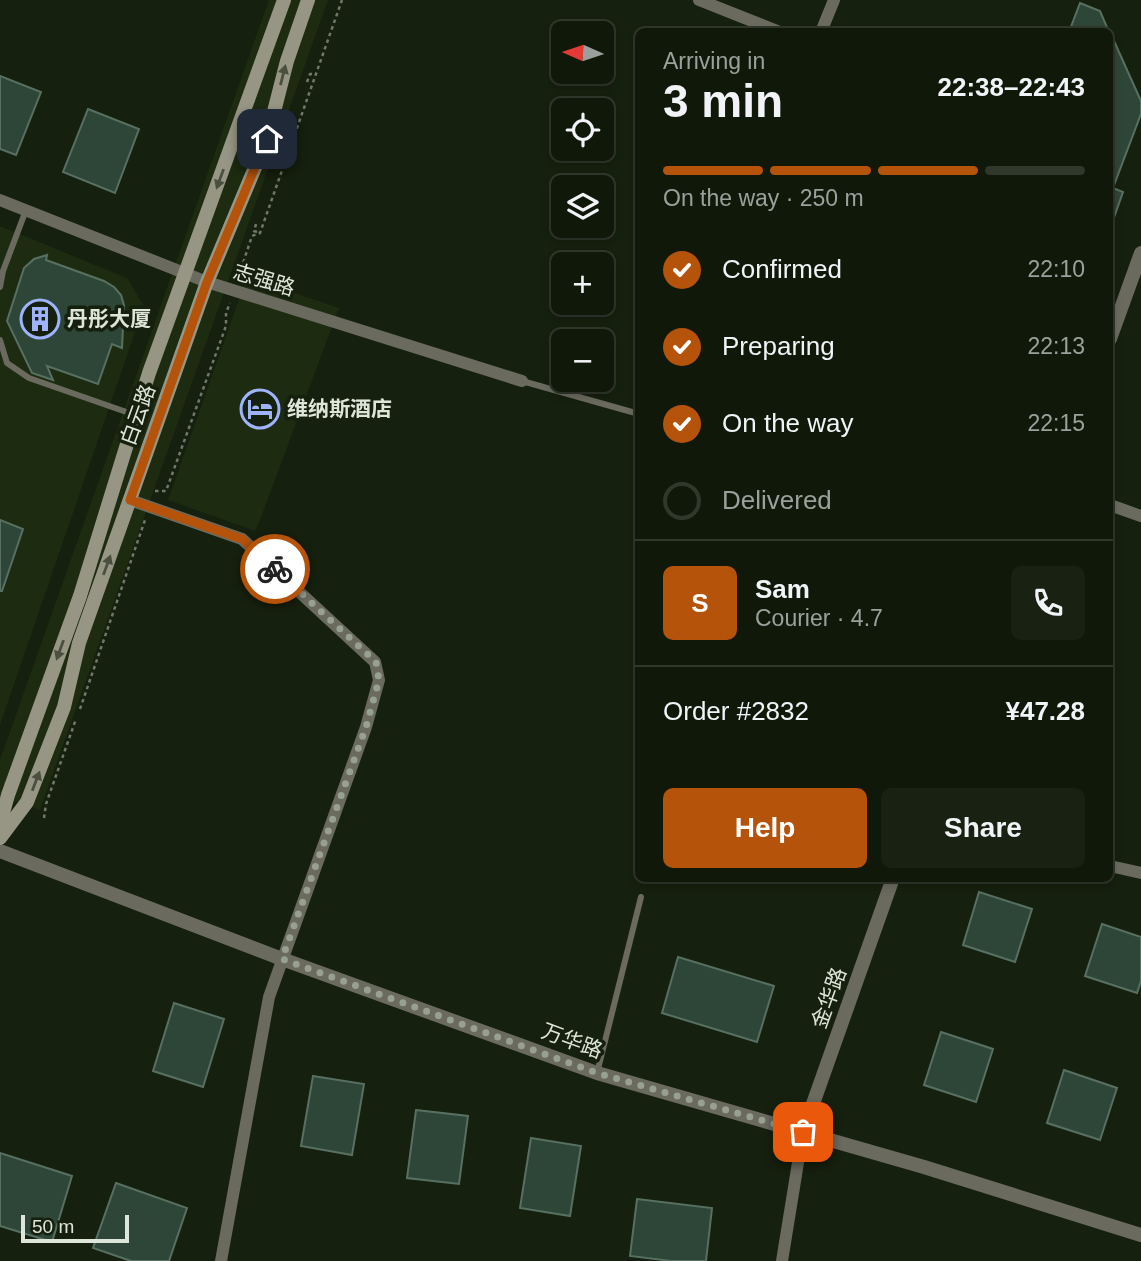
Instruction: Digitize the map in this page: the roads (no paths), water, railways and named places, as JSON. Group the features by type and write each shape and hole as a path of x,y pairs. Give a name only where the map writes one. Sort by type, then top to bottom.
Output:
{"main road":[{"name":"白云路","path":"0,824 80,596 149,373 284,0"},
{"name":"白云路","path":"0,838 27,802 64,707 79,643 207,282 267,139 286,61 308,0"}],"street":[{"path":"699,0 770,28"},
{"path":"823,28 834,0"},
{"name":"志强路","path":"0,200 207,282 523,381"},
{"path":"1113,331 1141,253"},
{"path":"130,500 242,539 376,662 379,680 366,727 269,997 221,1261"},
{"path":"1113,506 1141,516"},
{"name":"万华路","path":"0,851 282,959 597,1073 938,1171 1141,1235"},
{"path":"1113,867 1141,873"},
{"name":"金华路","path":"803,1132 893,882"},
{"path":"782,1261 803,1132"}],"lane":[{"path":"0,286 26,211"},
{"path":"0,340 7,363 29,378 136,416"},
{"path":"523,381 635,413"},
{"path":"597,1073 641,897"}],"place":[{"name":"丹彤大厦","path":"40,319"},
{"name":"维纳斯酒店","path":"260,409"}]}
